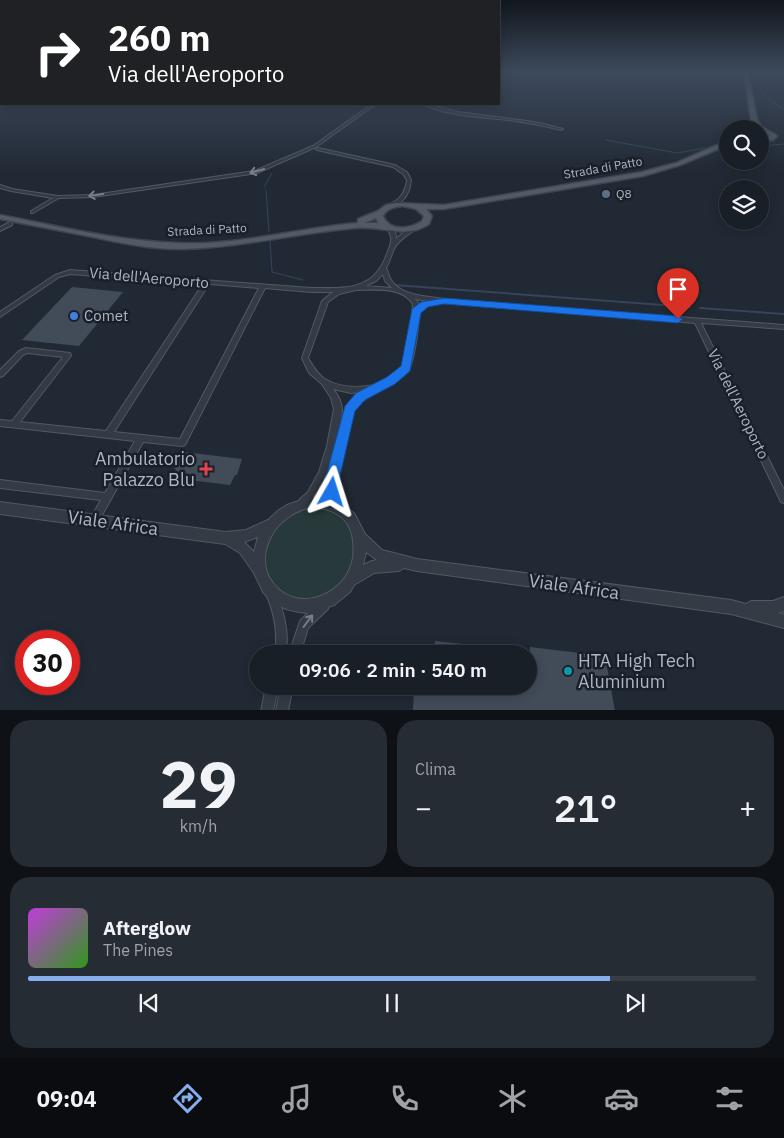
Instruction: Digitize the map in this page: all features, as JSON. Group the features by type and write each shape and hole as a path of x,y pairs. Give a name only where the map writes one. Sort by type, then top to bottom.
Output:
{"main road":[{"path":"746,105 747,120"},
{"path":"752,105 754,120"},
{"path":"769,132 774,136 769,139"},
{"name":"Strada di Patto","path":"0,213 23,215 137,238 184,241 230,239 364,220 390,206 403,204 444,207 633,176 672,166 719,146"},
{"name":"Strada di Patto","path":"0,217 130,242 178,246 244,242 357,225 388,227 400,230 412,229 423,225 428,218 441,212 646,178 683,166 719,151"},
{"path":"416,206 425,211 428,218"},
{"path":"380,213 380,221 388,227"}],"street":[{"path":"0,186 11,190 58,198 93,196 254,172 318,146 372,105"},
{"path":"428,105 459,114 524,121 561,129"},
{"path":"318,146 328,151 399,168 409,179 406,194 407,200 416,206"},
{"path":"390,206 400,202 406,194"},
{"path":"33,212 58,198"},
{"path":"0,229 10,224"},
{"path":"298,505 309,497 320,482 335,426 338,404 325,383 311,371 305,358 322,308 329,296 372,282 384,268 394,237 388,227"},
{"path":"392,247 399,238 412,229"},
{"path":"384,268 389,283 403,292 411,296 444,301 784,328"},
{"name":"Via dell'Aeroporto","path":"0,315 57,276 67,272 311,290 343,290"},
{"path":"108,435 208,282"},
{"path":"0,423 182,443 263,286"},
{"path":"356,288 403,292"},
{"path":"311,290 320,297 322,308"},
{"path":"340,508 334,498 332,482 351,406 357,400 398,376 406,368 416,312 416,302 411,296"},
{"path":"416,312 425,304 444,301"},
{"name":"Via dell'Aeroporto","path":"697,321 784,499"},
{"path":"0,374 26,350 68,355 14,424"},
{"path":"325,383 351,389 376,388"},
{"path":"94,521 141,438"},
{"path":"0,484 107,498"},
{"name":"Viale Africa","path":"259,570 258,558 261,544 272,524 281,515 298,505 320,502 340,508 354,523 361,539 379,555 418,565 731,607 773,608 784,604"},
{"name":"Viale Africa","path":"0,508 226,538 253,534 272,524"},
{"name":"Viale Africa","path":"226,538 244,549 259,570 270,591 280,600 301,606 321,603 334,597 349,582 372,567 382,565 418,565"},
{"name":"Viale Africa","path":"349,582 359,562 361,539"},
{"path":"270,591 282,620 282,645"},
{"path":"296,645 304,625 312,615 334,597"},
{"name":"Viale Africa","path":"731,607 784,621"},
{"path":"267,710 270,695"},
{"path":"282,710 285,695"}],"shaded area":[{"path":"316,506 336,513 349,525 355,541 354,557 348,573 338,586 323,596 297,599 279,591 268,578 264,563 266,548 282,520 298,511"}],"building":[{"name":"Comet","path":"72,287 123,292 79,346 22,340"},
{"name":"Ambulatorio Palazzo Blu","path":"184,452 242,459 237,475 235,475 230,485 172,478 176,469 174,469"},
{"path":"435,641 472,645 435,645"},
{"name":"HTA High Tech Aluminium","path":"537,648 605,656 615,710 413,710 414,695 537,695"}],"waterway":[{"path":"777,105 784,110"},
{"path":"606,140 677,153 705,148"},
{"path":"769,145 784,144"},
{"path":"264,187 272,173"},
{"path":"266,190 269,232"},
{"path":"270,240 272,272 303,280"},
{"path":"394,285 690,307"},
{"path":"700,308 784,314"}],"place":[{"name":"Q8","path":"606,194"},
{"name":"Comet","path":"74,316"},
{"name":"Ambulatorio Palazzo Blu","path":"206,469"},
{"name":"HTA High Tech Aluminium","path":"568,671"}],"route":[{"path":"332,492 333,476 350,409 360,397 384,385 406,368 416,312 425,304 444,301 678,319"}]}
